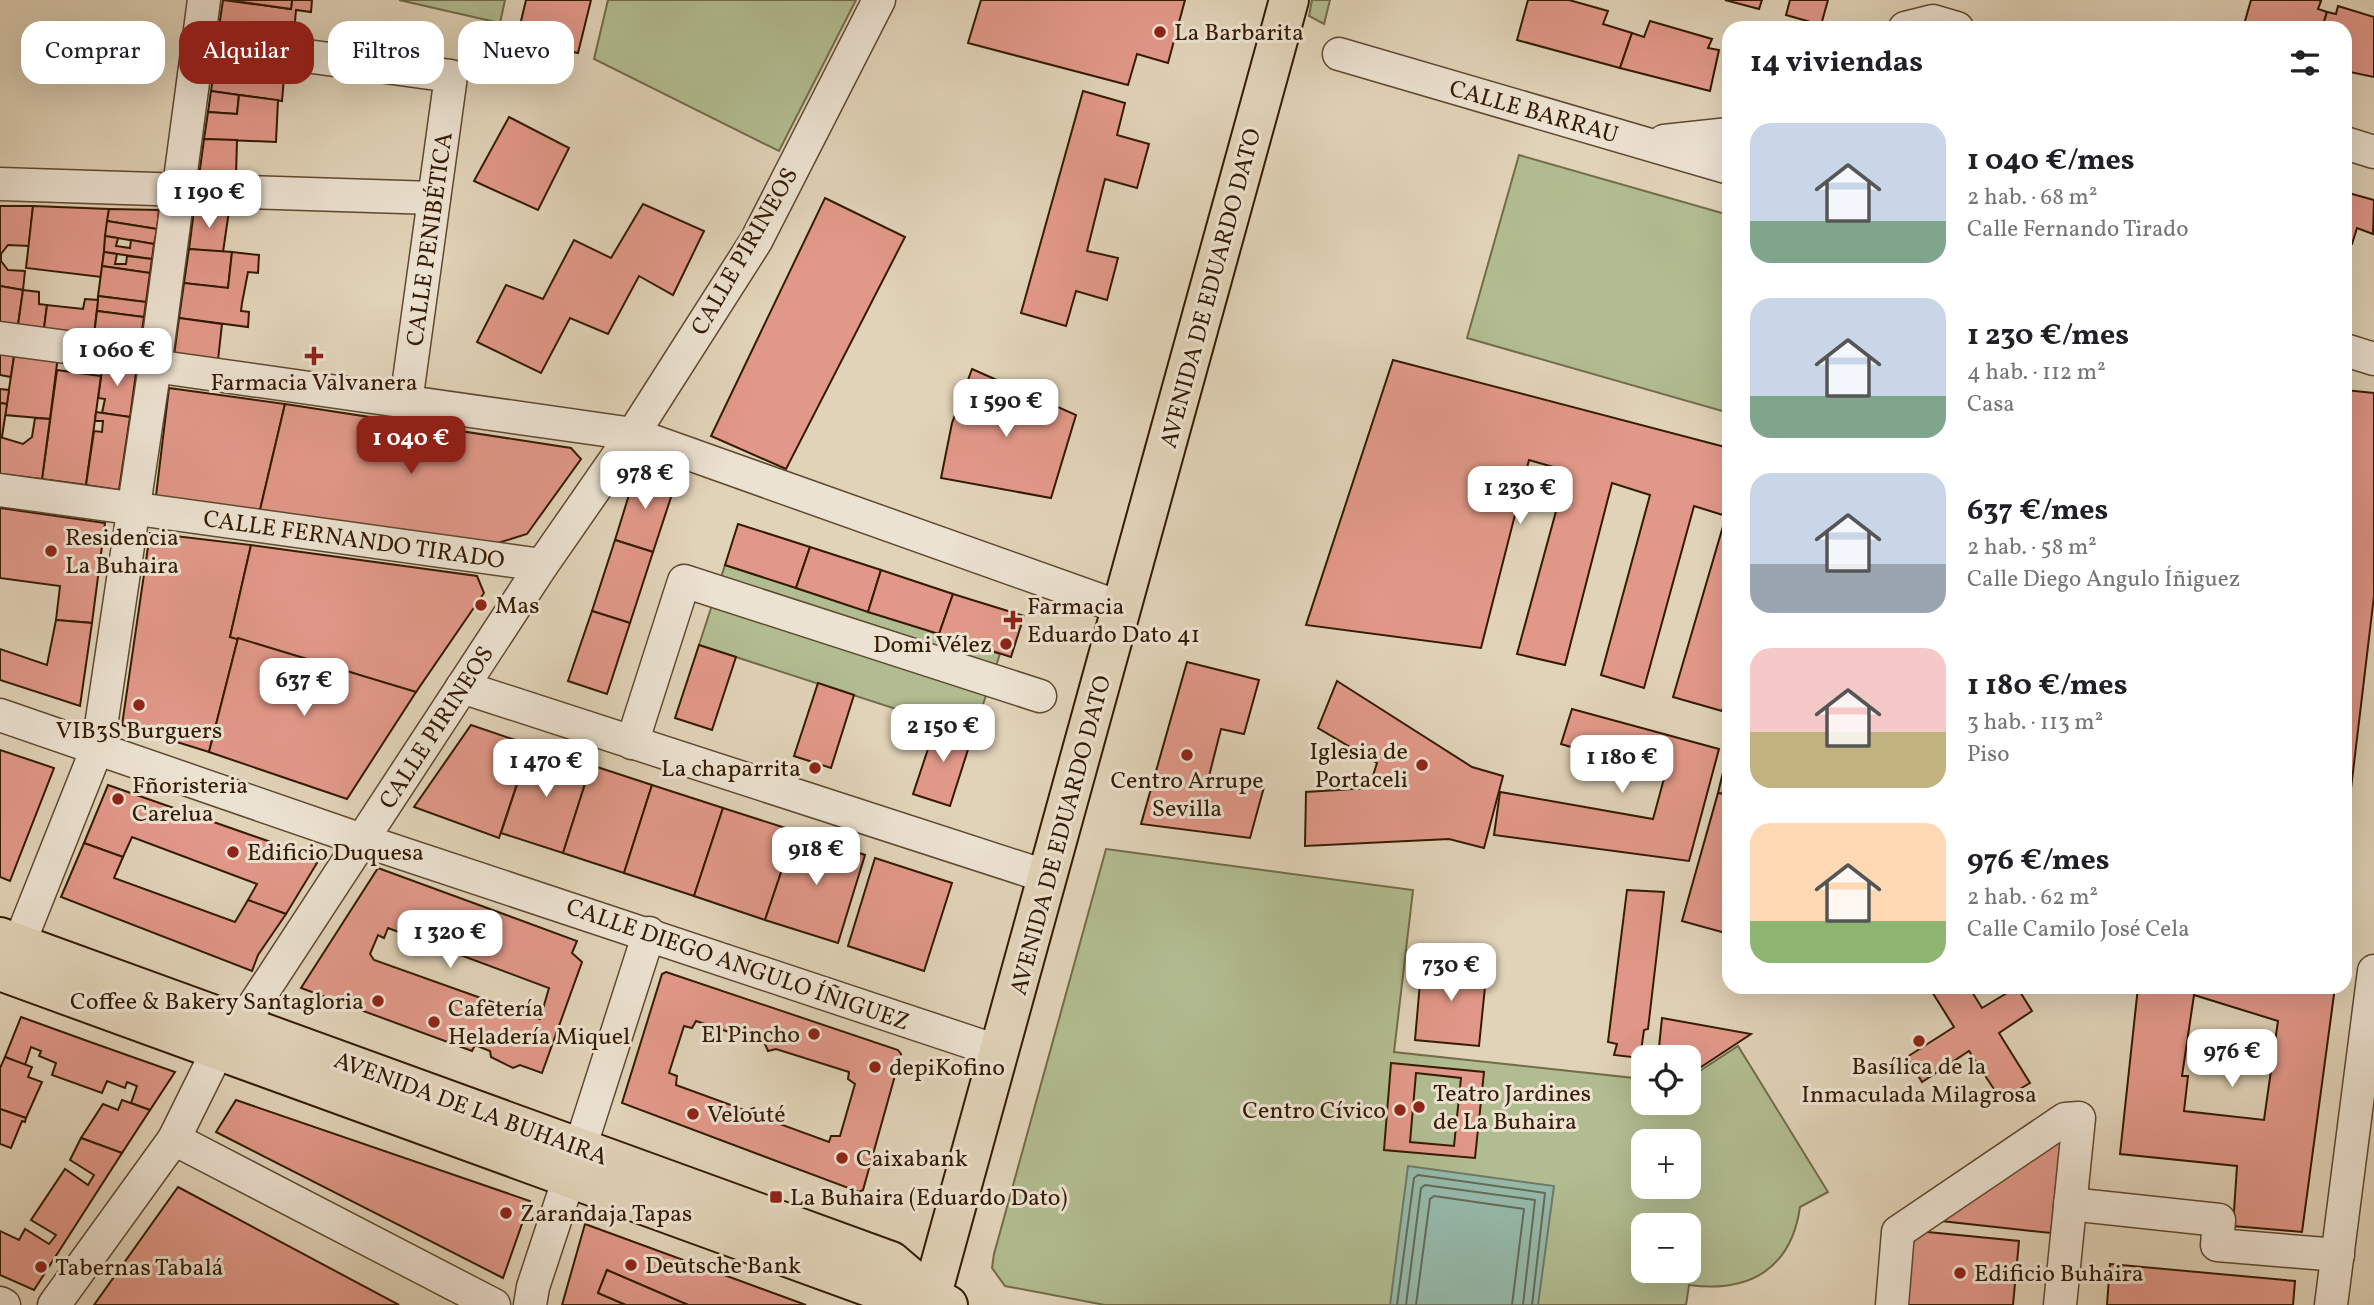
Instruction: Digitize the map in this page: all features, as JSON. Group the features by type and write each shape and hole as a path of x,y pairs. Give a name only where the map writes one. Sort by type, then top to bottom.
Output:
{"main road":[{"name":"AVENIDA DE EDUARDO DATO","path":"936,1302 1000,1052 1289,0"},
{"name":"AVENIDA DE LA BUHAIRA","path":"5,964 230,1038 575,1163 891,1261 936,1302"}],"street":[{"path":"201,21 204,0"},
{"name":"CALLE PIRINEOS","path":"54,1305 174,1139 230,1038 261,989 542,565 633,434 756,240 879,0"},
{"name":"CALLE BARRAU","path":"1339,54 1722,166"},
{"name":"CALLE PENIBÉTICA","path":"314,57 451,76 406,402"},
{"path":"5,964 98,746 155,362 192,84"},
{"path":"1638,142 1722,135"},
{"path":"2352,145 2374,152"},
{"path":"0,184 434,198"},
{"path":"0,338 406,402 633,434 1122,608"},
{"path":"2352,352 2374,359"},
{"name":"CALLE FERNANDO TIRADO","path":"0,490 542,565"},
{"path":"632,743 684,581 1040,696"},
{"path":"462,687 1048,877"},
{"name":"CALLE DIEGO ANGULO ÍÑIGUEZ","path":"0,715 98,746 362,840 649,933 1000,1052"},
{"path":"530,1305 533,1287 649,933"},
{"path":"2331,1305 2370,1044 2374,971"},
{"path":"1892,1305 1898,1233 2065,1119 2079,1118 2060,1305"},
{"path":"174,1139 494,1305"},
{"path":"2070,1204 2219,1220 2217,1245 2338,1255"}],"shaded area":[{"path":"399,0 505,0 500,21"},
{"path":"608,0 856,0 779,151 594,59"},
{"path":"1312,0 1330,0 1324,24 1309,16"},
{"path":"1519,155 1722,213 1722,411 1467,338"},
{"path":"725,565 1000,654 973,734 699,645"},
{"path":"1106,849 1413,890 1394,1052 1631,1078 1631,1115 1701,1115 1701,1070 1738,1046 1828,1192 1800,1207 1787,1247 1763,1273 1730,1285 1689,1285 1686,1305 1105,1305 1005,1286 992,1268"}],"water":[{"path":"1408,1166 1554,1186 1538,1305 1390,1305"}],"building":[{"path":"223,0 291,9 292,0 312,0 311,12 296,10 295,21 220,21"},
{"path":"227,0 292,0 291,9"},
{"path":"526,0 591,0 578,53 574,52 574,21 521,21"},
{"path":"981,0 1185,0 1168,63 1137,54 1128,85 968,43"},
{"path":"1528,0 1569,0 1608,11 1603,24 1632,33 1620,68 1517,40"},
{"path":"1725,0 1762,0 1759,9"},
{"path":"1790,0 1828,0 1822,21 1807,21 1786,15"},
{"path":"2251,0 2318,0 2321,1 2318,9 2327,12 2324,21 2245,21"},
{"path":"2338,6 2374,17 2374,77 2352,72 2352,21 2324,21 2327,12 2336,14"},
{"path":"1650,21 1712,39 1708,48 1719,50 1710,91 1620,68 1632,33 1644,37"},
{"path":"212,84 283,84 282,101 211,91"},
{"path":"211,91 239,95 237,114 208,112"},
{"path":"1083,91 1125,103 1117,135 1149,144 1137,188 1105,179 1087,251 1118,258 1107,300 1076,291 1066,326 1021,313"},
{"path":"239,95 278,100 276,142 204,139 208,112 237,114"},
{"path":"509,117 569,148 538,210 474,181"},
{"path":"204,139 237,140 236,176 199,176"},
{"path":"2352,194 2374,200 2373,234 2357,228 2352,244"},
{"path":"825,198 905,237 786,469 711,436"},
{"path":"643,204 704,231 673,295 639,276 608,334 570,318 541,373 477,342 506,285 543,299 574,240 611,258"},
{"path":"0,206 33,206 29,246 8,245 1,254 1,261 8,270 25,271 23,290 0,286"},
{"path":"33,206 109,209 101,277 26,268"},
{"path":"109,209 159,210 157,229 107,221"},
{"path":"194,210 229,211 223,252 189,249"},
{"path":"107,221 157,229 154,244 105,236"},
{"path":"105,236 118,238 116,246 130,248 131,240 154,244 152,259 104,252"},
{"path":"189,249 232,252 228,288 184,283"},
{"path":"104,252 117,254 115,264 126,264 127,256 152,259 150,273 102,266"},
{"path":"232,252 259,255 258,273 248,272 242,303 241,311 249,312 248,327 179,318 184,283 228,288"},
{"path":"102,266 150,273 146,302 98,296"},
{"path":"0,286 23,290 17,332 0,330"},
{"path":"23,290 39,292 39,304 47,305 43,336 17,332"},
{"path":"98,296 146,302 144,317 97,311"},
{"path":"85,299 98,300 93,343 43,336 47,305 83,309"},
{"path":"97,311 144,317 139,350 93,343"},
{"path":"179,318 222,324 218,360 174,355"},
{"path":"0,348 15,350 11,377 0,375"},
{"path":"15,350 58,356 50,419 5,415"},
{"path":"1393,360 1722,446 1722,515 1694,506 1644,688 1601,675 1650,495 1612,483 1565,665 1517,654 1567,471 1529,460 1481,648 1306,625"},
{"path":"103,362 137,366 130,417 102,413 105,399 98,398"},
{"path":"972,369 1076,415 1051,498 941,478 952,423"},
{"path":"57,370 101,376 86,485 42,479"},
{"path":"169,388 285,404 260,510 156,496"},
{"path":"0,389 9,390 7,404 0,403"},
{"path":"2352,391 2374,393 2374,596 2352,780"},
{"path":"0,403 7,404 2,437 0,437"},
{"path":"285,404 571,448 581,459 527,534 498,543 260,510"},
{"path":"96,412 130,417 119,490 86,485 94,431 102,432 103,421 95,421"},
{"path":"35,418 50,419 42,479 0,474 0,437 23,444 32,437"},
{"path":"637,469 676,482 653,552 615,540"},
{"name":"Residencia La Buhaira","path":"0,508 105,523 92,623 56,620 60,586 0,578"},
{"path":"738,524 810,547 796,588 725,565"},
{"path":"1722,530 1722,711 1673,697"},
{"path":"150,533 251,545 230,637 238,638 209,752 122,725"},
{"path":"615,540 653,552 630,623 592,611"},
{"path":"251,545 477,576 484,593 416,692 230,637"},
{"path":"810,547 881,570 868,612 796,588"},
{"path":"881,570 953,594 939,634 868,612"},
{"path":"953,594 1024,616 1011,657 939,634"},
{"path":"592,611 630,623 607,694 568,681"},
{"path":"56,620 92,623 80,706 0,680 0,649 47,665"},
{"path":"238,638 416,692 347,799 209,752"},
{"path":"699,645 736,657 712,730 675,718"},
{"name":"Centro Arrupe Sevilla","path":"1187,662 1259,680 1244,734 1221,729 1209,776 1264,787 1250,838 1141,824"},
{"name":"Iglesia de Portaceli","path":"1337,681 1472,767 1503,776 1484,848 1449,839 1305,846 1306,792 1369,788 1377,763 1318,728"},
{"path":"818,683 854,695 831,768 794,756"},
{"path":"1572,709 1719,749 1689,861 1494,835 1500,792 1653,819 1665,775 1561,744"},
{"path":"937,722 973,734 950,806 913,794"},
{"path":"471,725 530,745 499,838 414,807"},
{"path":"530,745 591,765 563,853 501,833"},
{"path":"0,750 54,768 10,881 0,877"},
{"path":"591,765 652,785 624,873 563,853"},
{"path":"1722,776 1722,794 1718,793"},
{"name":"Edificio Duquesa","path":"108,785 285,847 317,863 286,914 248,900 257,884 132,837 123,857 84,843"},
{"path":"652,785 723,808 694,896 624,873"},
{"path":"1718,793 1722,794 1722,932 1682,921"},
{"path":"723,808 795,831 765,920 694,896"},
{"path":"795,831 865,855 838,943 765,920"},
{"path":"84,843 123,857 114,878 235,922 248,900 286,914 258,955 252,971 61,897"},
{"path":"875,858 952,883 924,971 848,946"},
{"path":"378,868 577,941 572,953 582,962 542,1073 520,1065 513,1068 491,1057 490,1051 475,1045 472,1051 301,988","holes":["388,928 549,988 540,1019 374,960 370,954 378,935 384,938"]},
{"path":"1627,890 1664,892 1648,1029 1644,1030 1642,1045 1631,1045 1631,1057 1614,1055 1617,1044 1608,1042"},
{"path":"1422,960 1487,967 1479,1046 1415,1040"},
{"path":"666,972 898,1050 901,1054 863,1190 859,1192 622,1103 662,974","holes":["696,1021 765,1044 768,1051 776,1049 849,1072 848,1079 855,1084 840,1136 831,1136 829,1142 758,1116 754,1108 747,1111 676,1085 677,1076 669,1073 684,1026 692,1028"]},
{"path":"1933,994 1973,994 1982,1008 2005,994 2021,994 2032,1011 1999,1033 2030,1083 2001,1100 1969,1051 1922,1082 1907,1057 1954,1027"},
{"path":"2137,994 2334,994 2302,1232 2233,1226 2237,1166 2120,1154","holes":["2194,995 2278,1021 2264,1120 2184,1111 2188,1076 2182,1076"]},
{"path":"21,1017 175,1072 150,1110 131,1103 137,1086 127,1082 125,1088 107,1081 102,1093 52,1075 56,1063 39,1056 41,1051 31,1047 25,1065 5,1057"},
{"path":"1662,1018 1751,1034 1701,1067 1701,1045 1659,1045"},
{"path":"5,1057 32,1067 28,1077 42,1082 26,1118 0,1109 0,1068"},
{"name":"Centro Cívico","path":"1391,1063 1484,1072 1475,1158 1384,1150","holes":["1416,1073 1461,1078 1454,1146 1410,1142"]},
{"path":"122,1100 150,1110 122,1153 81,1138 103,1104 118,1110"},
{"path":"236,1100 530,1201 503,1278 216,1132"},
{"path":"0,1109 26,1118 25,1122 22,1121 11,1148 0,1144"},
{"path":"2062,1129 2051,1233 1923,1219"},
{"path":"81,1138 122,1153 34,1290 0,1275 0,1231 19,1240 25,1229 49,1244 56,1235 31,1220 65,1169 88,1185 94,1175 70,1160"},
{"path":"178,1187 399,1305 94,1305"},
{"path":"585,1224 806,1305 688,1305 607,1270 598,1293 626,1305 562,1305"},
{"name":"Edificio Buhaira","path":"1907,1230 2019,1241 2013,1305 1900,1305"},
{"path":"2110,1264 2295,1281 2293,1305 2107,1305"},
{"path":"607,1270 688,1305 626,1305 598,1293"}],"place":[{"name":"La Barbarita","path":"1160,32"},
{"name":"Farmacia Valvanera","path":"314,356"},
{"name":"Residencia La Buhaira","path":"51,551"},
{"name":"Mas","path":"481,605"},
{"name":"Farmacia Eduardo Dato 41","path":"1013,620"},
{"name":"Domi Vélez","path":"1006,644"},
{"name":"VIB3S Burguers","path":"139,705"},
{"name":"Centro Arrupe Sevilla","path":"1187,755"},
{"name":"Iglesia de Portaceli","path":"1422,765"},
{"name":"La chaparrita","path":"815,768"},
{"name":"Fñoristeria Carelua","path":"118,799"},
{"name":"Edificio Duquesa","path":"233,852"},
{"name":"Coffee & Bakery Santagloria","path":"378,1001"},
{"name":"Cafetería Heladería Miquel","path":"434,1022"},
{"name":"El Pincho","path":"814,1034"},
{"name":"Basílica de la Inmaculada Milagrosa","path":"1919,1041"},
{"name":"depiKofino","path":"875,1067"},
{"name":"Teatro Jardines de La Buhaira","path":"1419,1107"},
{"name":"Centro Cívico","path":"1400,1110"},
{"name":"Velouté","path":"693,1114"},
{"name":"Caixabank","path":"842,1158"},
{"name":"La Buhaira (Eduardo Dato)","path":"776,1197"},
{"name":"Zarandaja Tapas","path":"506,1213"},
{"name":"Deutsche Bank","path":"631,1265"},
{"name":"Tabernas Tabalá","path":"41,1267"},
{"name":"Edificio Buhaira","path":"1960,1273"}]}
